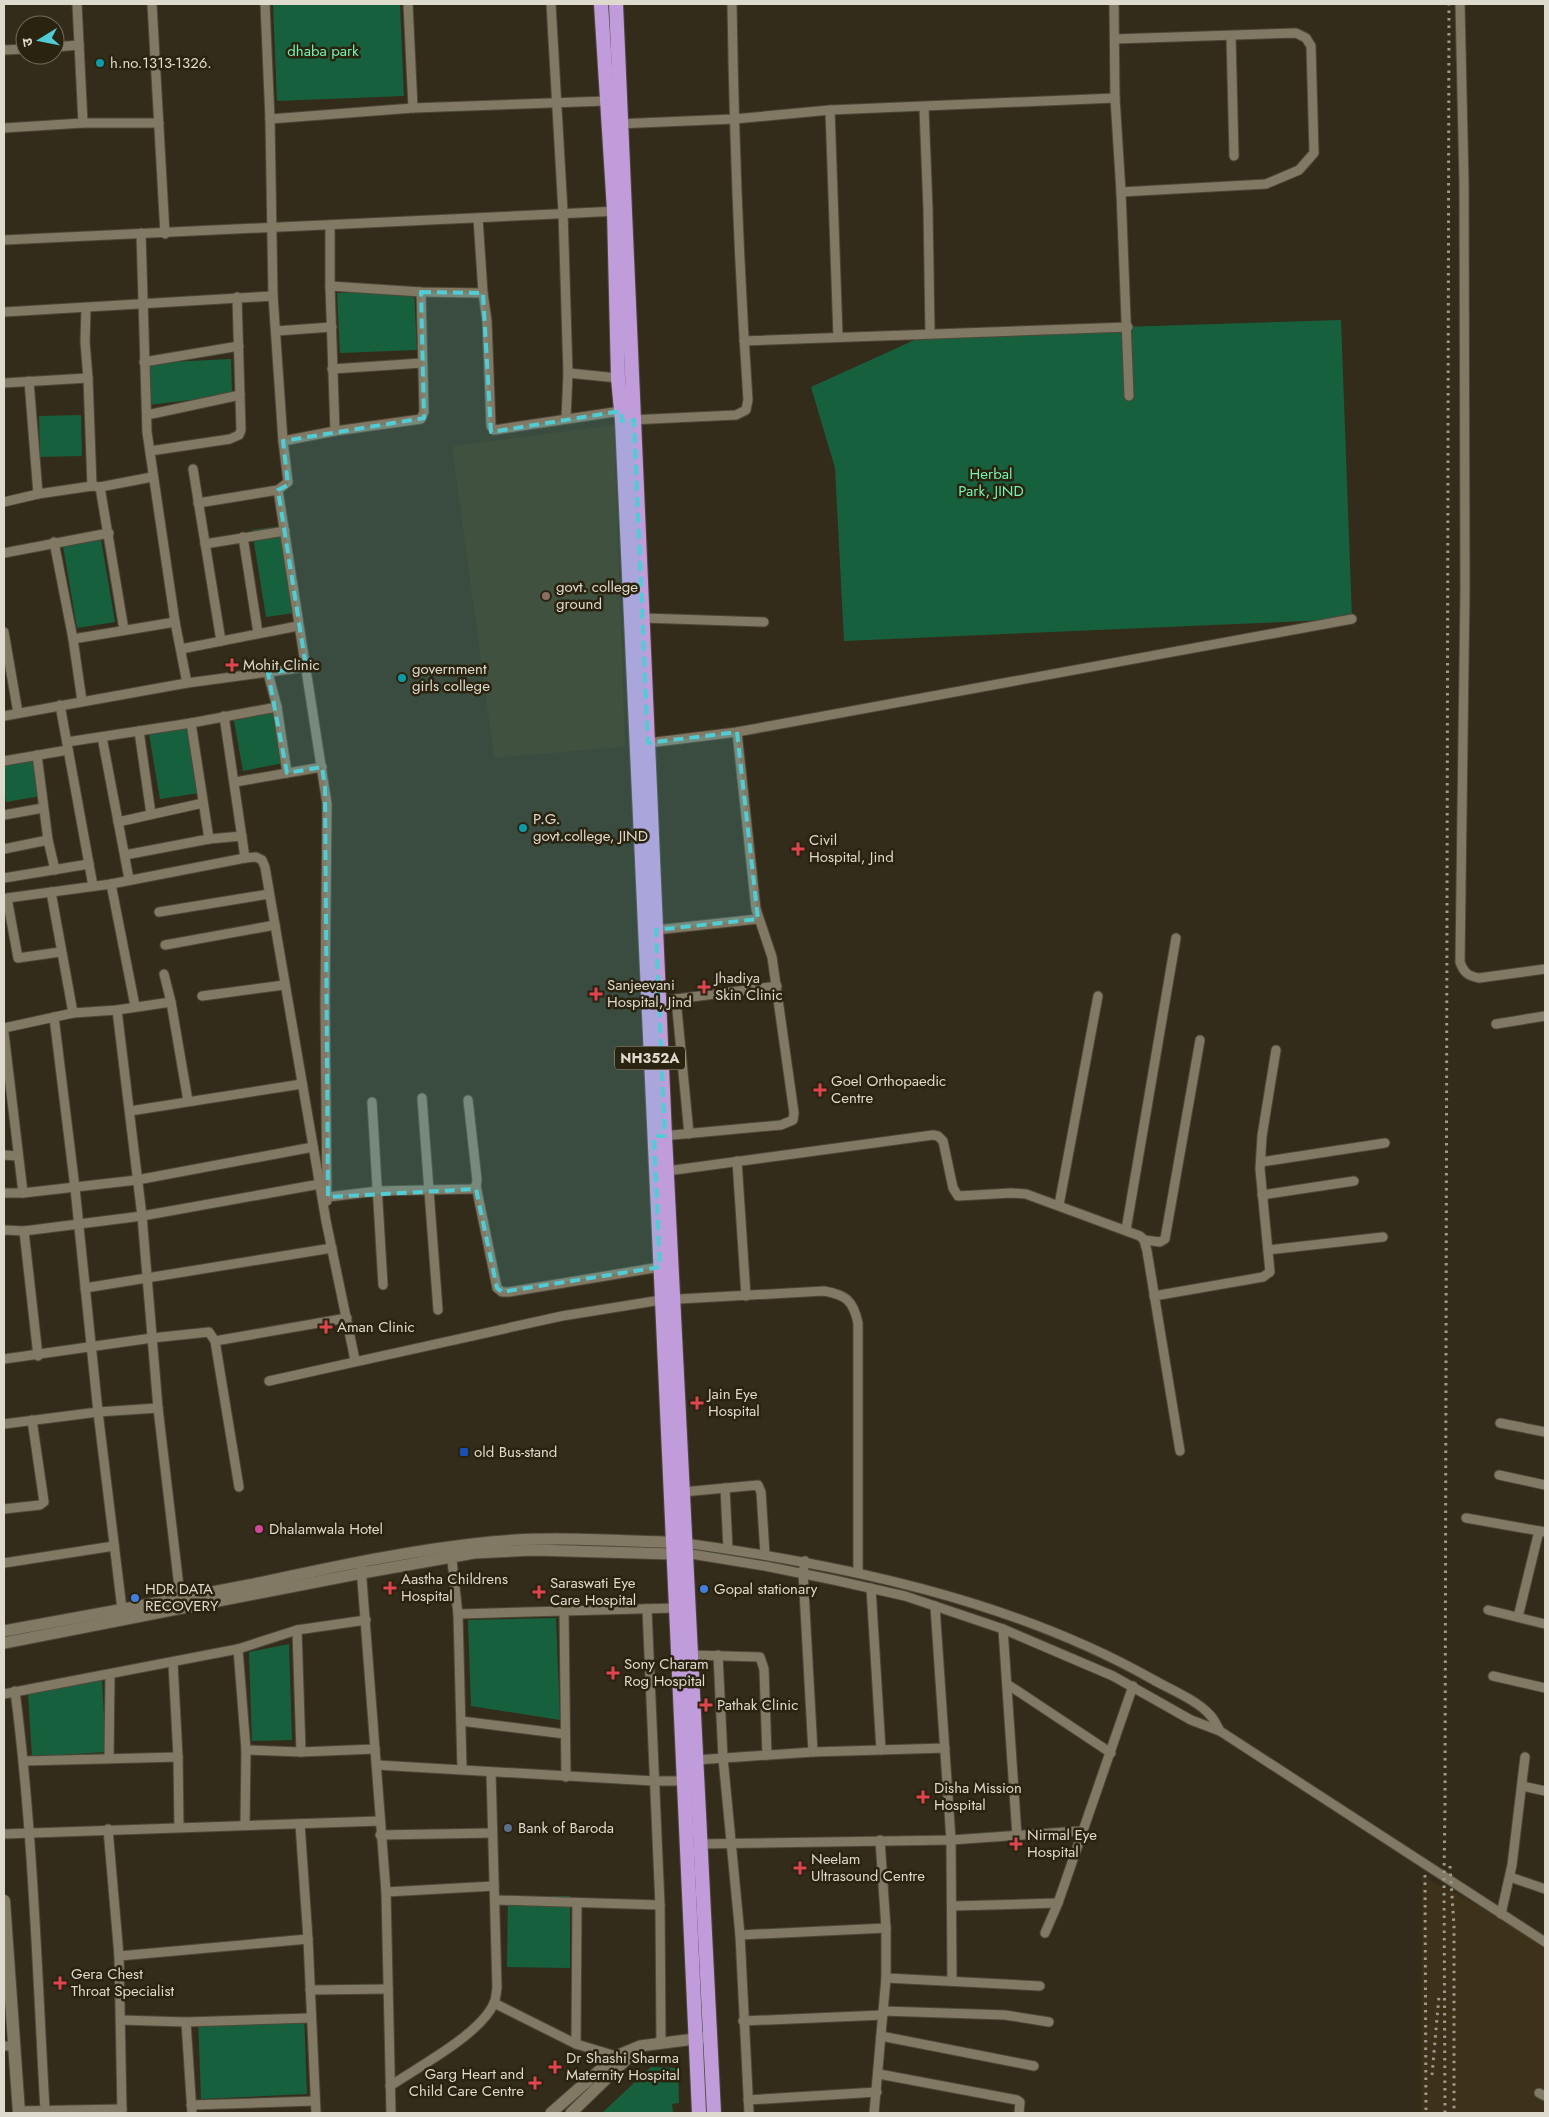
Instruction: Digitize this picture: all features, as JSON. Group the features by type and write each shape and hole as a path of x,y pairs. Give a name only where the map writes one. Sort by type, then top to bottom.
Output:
{"highway":[{"name":"NH352A","path":"601,4 606,100 615,124"},
{"name":"NH352A","path":"616,4 615,124 620,211 626,417 659,1136 667,1171 667,1300 679,1548 690,1655 696,1760 690,1781 699,1844 703,2038 699,2113"},
{"name":"NH352A","path":"620,211 618,378 626,417 643,618 659,1003 660,1267 667,1300 682,1492 675,1608 690,1781 703,2038 714,2113"}],"main road":[{"path":"4,1901 9,2046 19,2112"}],"street":[{"path":"77,4 82,124"},
{"path":"152,4 165,234"},
{"path":"198,503 278,490 288,482 283,441 273,296 270,119 264,4"},
{"path":"408,4 413,108"},
{"path":"551,4 563,212 568,373 566,419"},
{"path":"478,218 487,322 491,426 494,430 566,419 742,414 746,410 748,400 734,119 732,4"},
{"path":"1114,4 1115,98 1122,192 1129,396"},
{"path":"1460,4 1464,182 1465,589 1460,962 1463,971 1470,976 1479,978 1545,969"},
{"path":"1115,39 1296,33 1306,38 1311,46 1314,153 1299,170 1266,184 1122,192"},
{"path":"1231,36 1234,156"},
{"path":"65,46 79,45"},
{"path":"615,124 734,119 830,110 924,108 1115,98"},
{"path":"270,119 413,108 606,100"},
{"path":"924,108 930,333"},
{"path":"830,110 838,336"},
{"path":"4,128 159,123"},
{"path":"4,240 141,233 165,234 563,212 620,211"},
{"path":"330,225 335,431"},
{"path":"141,233 144,362 152,477 175,622 187,683"},
{"path":"330,286 421,292 483,293"},
{"path":"283,441 335,431 421,419 424,412 421,292"},
{"path":"4,312 273,296"},
{"path":"150,452 239,436 241,430 237,297"},
{"path":"86,308 85,342 96,486 109,534 124,630"},
{"path":"276,331 332,327"},
{"path":"744,341 838,336 1128,327"},
{"path":"144,362 239,346"},
{"path":"332,369 422,363"},
{"path":"568,373 618,378"},
{"path":"4,383 88,378"},
{"path":"29,381 38,494"},
{"path":"147,415 240,395"},
{"path":"193,469 221,641"},
{"path":"4,502 38,494 152,477"},
{"path":"278,490 327,804 324,1002 328,1197 326,1221"},
{"path":"205,544 285,531"},
{"path":"4,553 54,542 109,534"},
{"path":"243,537 258,633"},
{"path":"54,542 73,639 82,701"},
{"path":"643,618 764,622"},
{"path":"648,743 737,732 1352,619"},
{"path":"73,639 175,622"},
{"path":"181,649 298,626"},
{"path":"4,632 6,663 18,713"},
{"path":"4,716 187,683 268,673 306,666"},
{"path":"268,673 277,707 287,773"},
{"path":"60,705 93,886"},
{"path":"4,761 37,756 102,737 191,724 277,707"},
{"path":"224,716 245,858"},
{"path":"191,724 209,839"},
{"path":"138,731 152,814"},
{"path":"659,1136 781,1125 793,1120 794,1113 777,986 770,949 758,919 737,732"},
{"path":"102,737 129,879"},
{"path":"37,756 48,840 55,870"},
{"path":"235,782 322,767"},
{"path":"118,822 203,803"},
{"path":"4,815 43,808"},
{"path":"125,855 209,839 242,836"},
{"path":"4,849 48,840"},
{"path":"60,952 18,958 7,898 111,884 245,858 256,857 262,860 326,1221 355,1360"},
{"path":"4,878 88,864"},
{"path":"111,884 135,1006"},
{"path":"51,892 72,1013"},
{"path":"159,912 269,894"},
{"path":"656,930 758,919"},
{"path":"165,945 275,925"},
{"path":"1126,1230 1176,938"},
{"path":"164,974 171,1002 188,1102"},
{"path":"202,996 284,986"},
{"path":"659,1003 676,999 777,986"},
{"path":"1059,1205 1098,996"},
{"path":"676,999 689,1134"},
{"path":"4,1028 72,1013 117,1010 171,1002"},
{"path":"117,1010 142,1216 158,1408 181,1604"},
{"path":"1496,1024 1545,1016"},
{"path":"54,1017 122,1610"},
{"path":"4,1034 23,1193"},
{"path":"1144,1240 1160,1242 1165,1239 1200,1040"},
{"path":"1154,1296 1268,1276 1270,1272 1260,1162 1262,1136 1276,1050"},
{"path":"130,1111 302,1084"},
{"path":"422,1098 438,1310"},
{"path":"468,1100 477,1180 476,1186 497,1288 502,1292 509,1292 660,1267"},
{"path":"372,1102 383,1285"},
{"path":"667,1171 933,1135 938,1136 943,1141 953,1188 958,1196 1018,1193 1059,1205 1140,1236 1144,1240 1180,1452"},
{"path":"1260,1162 1384,1143"},
{"path":"4,1193 75,1188 137,1180 313,1147"},
{"path":"4,1155 18,1156"},
{"path":"737,1161 746,1296"},
{"path":"1262,1195 1354,1181"},
{"path":"4,1230 24,1231 142,1216 320,1184"},
{"path":"328,1197 378,1191 468,1189 476,1186"},
{"path":"24,1231 38,1356"},
{"path":"1268,1250 1382,1237"},
{"path":"85,1288 332,1248"},
{"path":"269,1381 355,1360 562,1316 667,1300 824,1292 838,1294 848,1299 855,1310 858,1323 858,1573"},
{"path":"215,1341 347,1318"},
{"path":"4,1359 38,1356 152,1338 204,1332 213,1336 239,1487"},
{"path":"4,1424 98,1412 158,1408"},
{"path":"4,1509 44,1502 32,1420"},
{"path":"1500,1422 1545,1432"},
{"path":"1499,1475 1545,1485"},
{"path":"682,1492 754,1485 760,1487 765,1554"},
{"path":"725,1488 728,1549"},
{"path":"1466,1518 1542,1532 1518,1618"},
{"path":"4,1564 114,1546"},
{"path":"679,1548 871,1588 1002,1628 1051,1649 1132,1686 1191,1720 1220,1731 1545,1942"},
{"path":"4,1643 181,1604 451,1552 679,1548 728,1549 805,1561 858,1573 946,1596 1056,1634 1118,1660 1198,1705 1210,1715 1220,1731"},
{"path":"451,1552 458,1614 462,1768"},
{"path":"805,1561 803,1573 813,1752"},
{"path":"361,1568 378,1765 380,1835 386,1892 391,2113"},
{"path":"871,1588 881,1750"},
{"path":"4,1631 122,1610 181,1604"},
{"path":"935,1606 951,1840 952,1981"},
{"path":"458,1614 675,1608"},
{"path":"647,1609 660,1905 661,2042"},
{"path":"1488,1610 1545,1624"},
{"path":"564,1611 566,1777"},
{"path":"4,1694 238,1649 297,1630 366,1620"},
{"path":"1002,1628 1018,1836"},
{"path":"297,1630 301,1752"},
{"path":"1051,1649 1056,1634"},
{"path":"238,1649 246,1750 245,1824"},
{"path":"690,1655 760,1657 762,1662 766,1755"},
{"path":"718,1655 723,1758 740,1935 749,2113"},
{"path":"173,1663 178,1757 179,1827"},
{"path":"109,1758 110,1674"},
{"path":"1493,1676 1545,1688"},
{"path":"1007,1684 1111,1753"},
{"path":"1045,1933 1058,1903 1111,1753 1132,1686"},
{"path":"15,1691 30,1832 45,2110"},
{"path":"461,1721 565,1734"},
{"path":"696,1760 813,1752 945,1748"},
{"path":"246,1750 301,1752 376,1749"},
{"path":"24,1762 178,1757"},
{"path":"1501,1914 1510,1878 1525,1757"},
{"path":"378,1765 462,1768 566,1777 690,1781"},
{"path":"390,2086 465,2036 484,2020 494,2003 497,1988 496,1900 491,1772"},
{"path":"1522,1786 1545,1791"},
{"path":"4,1834 380,1820"},
{"path":"300,1824 308,1939 316,2113"},
{"path":"19,2112 45,2110 122,2111 119,1956 108,1829"},
{"path":"699,1844 951,1840 1082,1832"},
{"path":"380,1835 492,1833"},
{"path":"874,2113 879,2074 886,1978 886,1928 880,1840"},
{"path":"1510,1878 1545,1889"},
{"path":"386,1892 494,1886"},
{"path":"496,1900 660,1905"},
{"path":"576,2044 577,1903"},
{"path":"952,1906 1058,1903"},
{"path":"740,1935 886,1928"},
{"path":"119,1956 308,1939"},
{"path":"886,1978 1040,1986"},
{"path":"310,1990 388,1990"},
{"path":"494,2003 576,2044 616,2056"},
{"path":"743,2022 883,2013 1006,2015 1049,2022"},
{"path":"120,2020 186,2022 311,2018"},
{"path":"186,2022 191,2109 315,2100"},
{"path":"881,2036 1034,2066"},
{"path":"551,2113 616,2056 640,2046 703,2038"},
{"path":"571,2113 640,2046"},
{"path":"879,2074 1017,2100 1020,2102 1019,2113"},
{"path":"748,2100 877,2092"}],"highlighted area":[{"path":"421,292 483,293 491,432 621,411 622,421 634,420 648,743 737,732 758,919 656,930 665,1136 654,1136 660,1267 502,1292 497,1288 476,1189 328,1197 325,787 322,767 287,773 268,673 306,667 278,490 288,485 283,441 424,418"}],"shaded area":[{"name":"govt. college ground","path":"614,425 625,747 494,758 452,446"},
{"path":"1422,1876 1499,1916 1545,1948 1545,2113 1421,2113"}],"green space":[{"name":"dhaba park","path":"273,4 400,4 404,96 277,101"},
{"path":"414,290 417,350 340,353 337,293"},
{"name":"Herbal Park, JIND","path":"1341,320 1352,619 844,641 835,468 811,387 930,333"},
{"path":"231,359 232,395 149,405 148,363"},
{"path":"81,415 82,456 40,457 39,416"},
{"path":"281,526 295,613 266,617 252,530"},
{"path":"101,539 115,622 77,628 63,546"},
{"path":"273,703 284,763 243,771 232,710"},
{"path":"188,722 199,793 160,799 148,728"},
{"path":"34,756 41,796 6,802 4,762"},
{"path":"556,1618 560,1720 471,1706 468,1620"},
{"path":"289,1644 292,1740 252,1741 249,1652"},
{"path":"102,1679 106,1752 32,1757 28,1693"},
{"path":"508,1896 570,1896 570,1968 507,1967"},
{"path":"304,2013 307,2094 201,2099 198,2017"},
{"path":"651,2067 678,2068 679,2103 672,2104 673,2113 602,2113"}],"railway":[{"path":"1445,2113 1449,4"},
{"path":"1450,1866 1454,1926 1454,2113"},
{"path":"1425,1875 1426,2113"},
{"path":"1432,2075 1439,1996"}],"place":[{"name":"h.no.1313-1326.","path":"100,63"},
{"name":"govt. college ground","path":"546,596"},
{"name":"Mohit Clinic","path":"232,665"},
{"name":"government girls college","path":"402,678"},
{"name":"P.G. govt.college, JIND","path":"523,828"},
{"name":"Civil Hospital, Jind","path":"798,849"},
{"name":"Jhadiya Skin Clinic","path":"704,987"},
{"name":"Sanjeevani Hospital, Jind","path":"596,994"},
{"name":"Goel Orthopaedic Centre","path":"820,1090"},
{"name":"Aman Clinic","path":"326,1327"},
{"name":"Jain Eye Hospital","path":"697,1403"},
{"name":"old Bus-stand","path":"464,1452"},
{"name":"Dhalamwala Hotel","path":"259,1529"},
{"name":"Aastha Childrens Hospital","path":"390,1588"},
{"name":"Gopal stationary","path":"704,1589"},
{"name":"Saraswati Eye Care Hospital","path":"539,1592"},
{"name":"HDR DATA RECOVERY","path":"135,1598"},
{"name":"Sony Charam Rog Hospital","path":"613,1673"},
{"name":"Pathak Clinic","path":"706,1705"},
{"name":"Disha Mission Hospital","path":"923,1797"},
{"name":"Bank of Baroda","path":"508,1828"},
{"name":"Nirmal Eye Hospital","path":"1016,1844"},
{"name":"Neelam Ultrasound Centre","path":"800,1868"},
{"name":"Gera Chest Throat Specialist","path":"60,1983"},
{"name":"Dr Shashi Sharma Maternity Hospital","path":"555,2067"},
{"name":"Garg Heart and Child Care Centre","path":"535,2083"}]}
